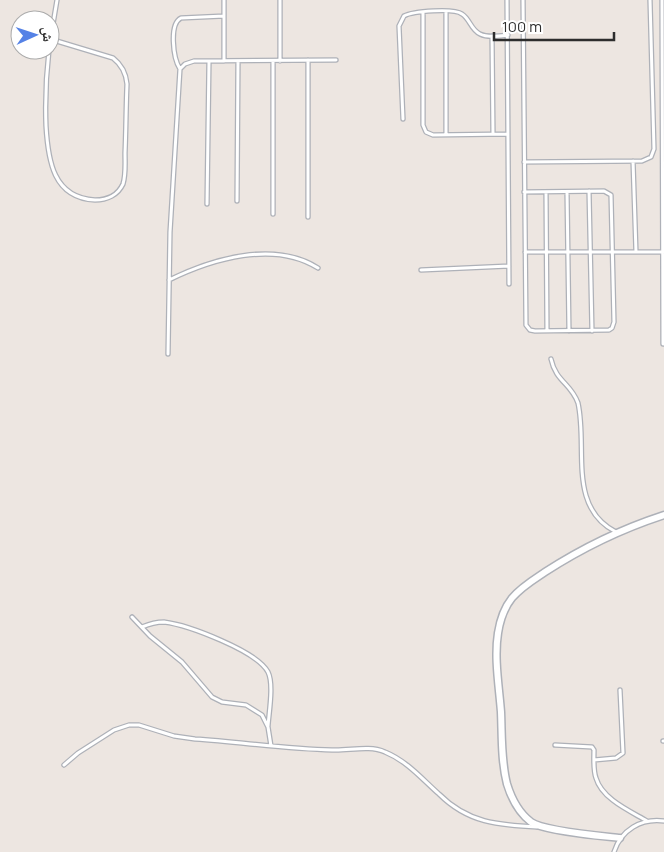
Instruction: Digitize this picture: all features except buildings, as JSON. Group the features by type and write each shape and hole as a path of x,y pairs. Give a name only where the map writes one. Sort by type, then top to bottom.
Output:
{"street":[{"path":"620,838 543,828 530,821 510,793 505,774 497,654 500,623 509,602 523,587 564,560 617,532 664,515"}],"lane":[{"path":"224,0 224,61"},
{"path":"280,0 280,60"},
{"path":"507,0 509,284"},
{"path":"523,0 524,192 526,325 532,331 609,330 613,325 611,195 604,191 524,192"},
{"path":"524,162 633,161 648,159 653,155 650,0"},
{"path":"662,0 663,344"},
{"path":"403,119 400,22 408,14 446,11 461,13 467,18 475,31 480,34 492,36 508,35"},
{"path":"446,11 446,134"},
{"path":"423,12 423,125 426,132 429,134 508,134"},
{"path":"168,354 170,232 180,69 174,53 174,26 176,20 181,18 224,16"},
{"path":"492,36 493,134"},
{"path":"48,60 44,95 48,155 53,171 62,184 78,196 89,200 106,199 117,193 124,178 126,73 113,58 60,44"},
{"path":"273,60 274,214"},
{"path":"308,60 308,217"},
{"path":"180,69 188,62 336,60"},
{"path":"207,204 209,61"},
{"path":"237,201 238,61"},
{"path":"633,161 636,252"},
{"path":"662,161 664,167"},
{"path":"589,191 592,331"},
{"path":"546,192 548,331"},
{"path":"567,192 569,331"},
{"path":"525,252 663,252"},
{"path":"169,280 191,270 214,263 253,256 277,255 295,257 318,268"},
{"path":"421,270 509,266"},
{"path":"551,359 557,376 573,393 578,403 583,485 588,505 603,524 617,532"},
{"path":"132,617 182,662 212,697 222,702 240,703 252,707 262,715 268,727"},
{"path":"142,627 151,623 162,622 213,636 236,647 261,664 267,670 270,679 268,727 271,746"},
{"path":"594,760 616,758 620,757 623,753 620,690"},
{"path":"64,765 78,753 114,730 134,724 140,724 184,738 333,750 368,748 380,750 391,755 410,768 446,801 474,818 505,826 543,828"},
{"path":"555,745 590,746 594,750 596,780 604,791 622,806 647,821"},
{"path":"614,852 620,838 633,826 647,821 664,821"}]}
